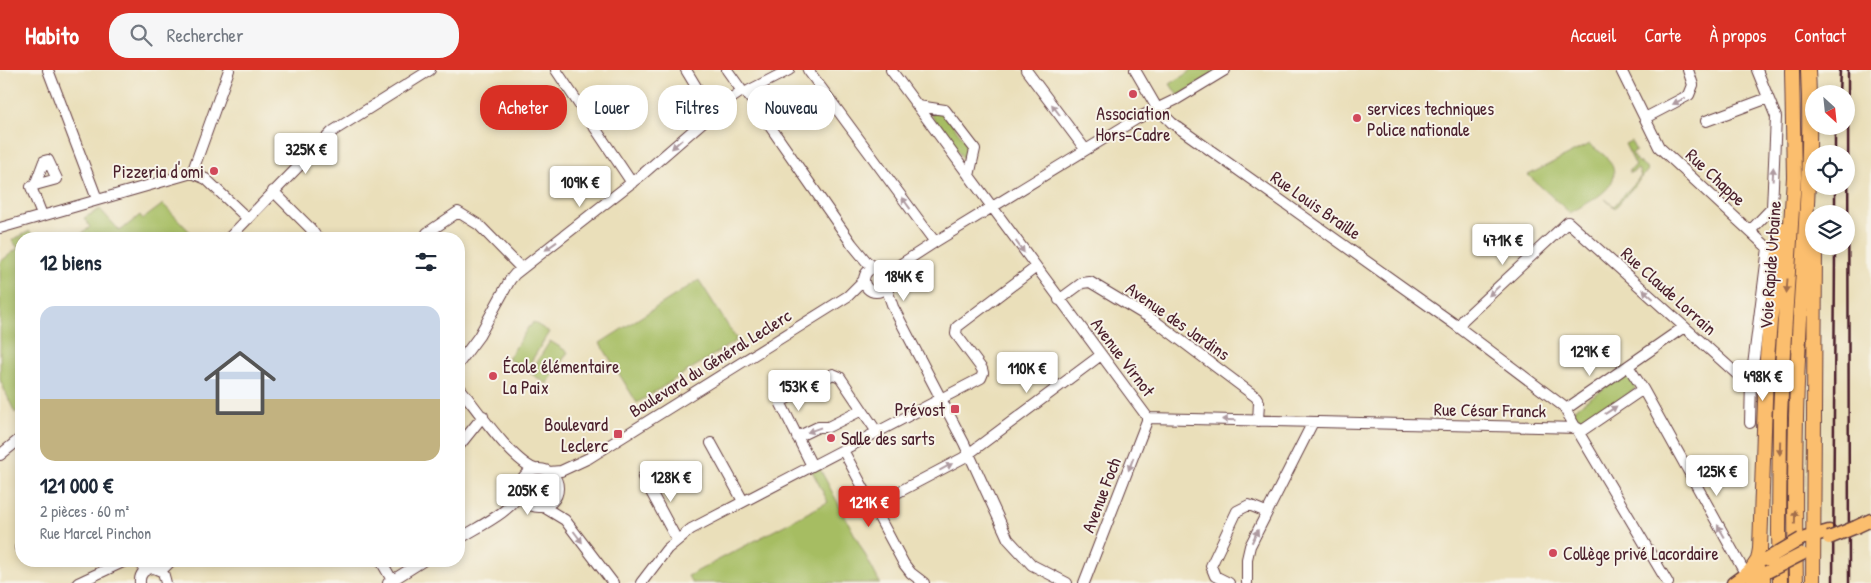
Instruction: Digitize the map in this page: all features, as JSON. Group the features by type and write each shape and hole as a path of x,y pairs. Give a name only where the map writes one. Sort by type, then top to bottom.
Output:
{"highway":[{"path":"1784,70 1793,114"},
{"name":"Voie Rapide Urbaine","path":"1780,583 1780,415 1794,167 1792,70"},
{"name":"Voie Rapide Urbaine","path":"1808,70 1810,145"},
{"path":"1818,70 1818,85"},
{"path":"1810,145 1812,135"},
{"path":"1758,571 1768,348 1785,201 1794,167"},
{"name":"Voie Rapide Urbaine","path":"1796,583 1797,392 1808,195"},
{"path":"1813,583 1806,545 1815,255"}],"main road":[{"path":"1856,524 1871,515"},
{"path":"1733,583 1806,545 1856,524 1871,520"}],"street":[{"path":"48,70 97,199"},
{"path":"192,173 229,70"},
{"path":"235,232 320,142 340,126 430,70"},
{"path":"556,70 632,183"},
{"path":"686,70 695,85"},
{"path":"727,70 744,91 852,244 866,261 886,274 889,297 969,453 1011,544 1032,565 1067,583"},
{"path":"737,96 789,70"},
{"path":"808,70 935,242"},
{"name":"Avenue Virnot","path":"891,70 1035,268 1148,418 1402,424"},
{"path":"1026,70 1085,150"},
{"name":"Rue Louis Braille","path":"1135,70 1157,108 1172,123 1458,327 1566,409"},
{"path":"871,291 883,289 902,263 935,242 1138,118 1187,94 1225,70"},
{"path":"1621,70 1645,118 1689,95 1693,84 1688,70"},
{"path":"1750,231 1772,208 1776,117 1757,70"},
{"path":"1706,121 1768,98"},
{"path":"918,106 946,110 975,149 969,176"},
{"name":"Rue Chappe","path":"1645,118 1659,146 1768,248 1750,381"},
{"path":"465,354 482,330 510,280 521,268 632,183 693,130"},
{"path":"0,228 192,173 206,179 248,219"},
{"path":"35,186 31,188 42,215"},
{"path":"273,191 313,232"},
{"path":"428,232 458,212 480,225 521,268"},
{"name":"Rue Claude Lorrain","path":"1458,327 1568,222 1739,376 1750,381"},
{"path":"852,244 861,264 866,286 884,302 902,324"},
{"path":"864,279 868,271 902,263"},
{"path":"641,583 659,558 677,540 698,525 979,379 982,375 980,366 956,334 957,327 1035,268"},
{"name":"Boulevard du Général Leclerc","path":"848,296 864,279"},
{"name":"Avenue des Jardins","path":"1059,300 1082,283 1090,282 1145,314 1256,397 1259,402 1258,421"},
{"name":"Boulevard du Général Leclerc","path":"549,472 561,471 589,458 848,296 871,291"},
{"path":"1668,583 1566,409 1684,326"},
{"path":"872,506 969,453 1101,355"},
{"path":"1628,366 1643,388 1668,433 1758,571"},
{"path":"812,466 782,406 782,402 834,374 840,377 877,432"},
{"path":"1750,381 1750,423"},
{"path":"1579,430 1643,388"},
{"path":"465,395 525,465 535,469 544,469 557,481 557,493 552,502 516,507 497,515"},
{"path":"797,437 818,427 828,427 862,410"},
{"path":"465,438 482,416"},
{"name":"Avenue Foch","path":"1084,583 1148,418"},
{"path":"1247,583 1248,552 1266,512 1312,422"},
{"name":"Rue César Franck","path":"1402,424 1579,430"},
{"path":"0,456 15,443"},
{"path":"711,443 743,501"},
{"path":"843,450 906,567 924,583"},
{"path":"465,535 513,503 521,491 522,470 514,454"},
{"name":"Boulevard du Général Leclerc","path":"557,493 565,478 589,458"},
{"path":"523,479 535,469"},
{"path":"643,477 677,540"},
{"path":"521,491 525,500 564,520 613,583"},
{"path":"1229,583 1215,576 1211,566 1234,515 1241,508 1249,504 1266,512"},
{"path":"78,583 112,567"},
{"path":"140,583 142,567"},
{"path":"148,567 162,571 166,583"},
{"path":"162,571 166,567"},
{"path":"384,567 390,582 414,567"}],"green space":[{"path":"1192,70 1219,70 1178,96 1170,84"},
{"path":"931,111 944,113 971,149 968,162 965,161 931,115"},
{"path":"1631,141 1636,151 1632,153 1635,159 1648,170 1615,208 1605,199 1614,206 1641,176 1638,169 1630,173 1629,170 1636,166 1625,144"},
{"path":"1589,144 1608,159 1613,169 1613,177 1610,185 1604,192 1570,213 1528,175"},
{"path":"163,204 190,232 84,232 90,227 84,218 100,209 120,231 140,215 143,219"},
{"path":"15,250 15,413 0,380 0,262"},
{"path":"699,280 737,340 637,403 600,343"},
{"path":"533,322 549,332 526,370 508,359"},
{"path":"550,341 568,352 547,384 530,373"},
{"path":"1625,374 1629,375 1636,387 1634,390 1584,424 1578,420 1574,414 1574,409"},
{"path":"819,467 880,583 692,583 688,576 828,502 812,471"},
{"path":"539,474 549,478 553,488 549,498 539,502 529,498 525,488 529,478"}],"railway":[{"path":"1839,85 1840,70"},
{"path":"1848,70 1849,583"},
{"path":"1835,135 1835,145"},
{"path":"1835,195 1835,205"},
{"path":"1833,583 1835,255"}],"place":[{"name":"Association Hors-Cadre","path":"1133,94"},
{"name":"services techniques Police nationale","path":"1357,118"},
{"name":"Pizzeria d'omi","path":"214,171"},
{"name":"École élémentaire La Paix","path":"493,376"},
{"name":"Prévost","path":"955,409"},
{"name":"Boulevard Leclerc","path":"618,434"},
{"name":"Salle des sarts","path":"831,438"},
{"name":"Collège privé Lacordaire","path":"1553,553"}]}
